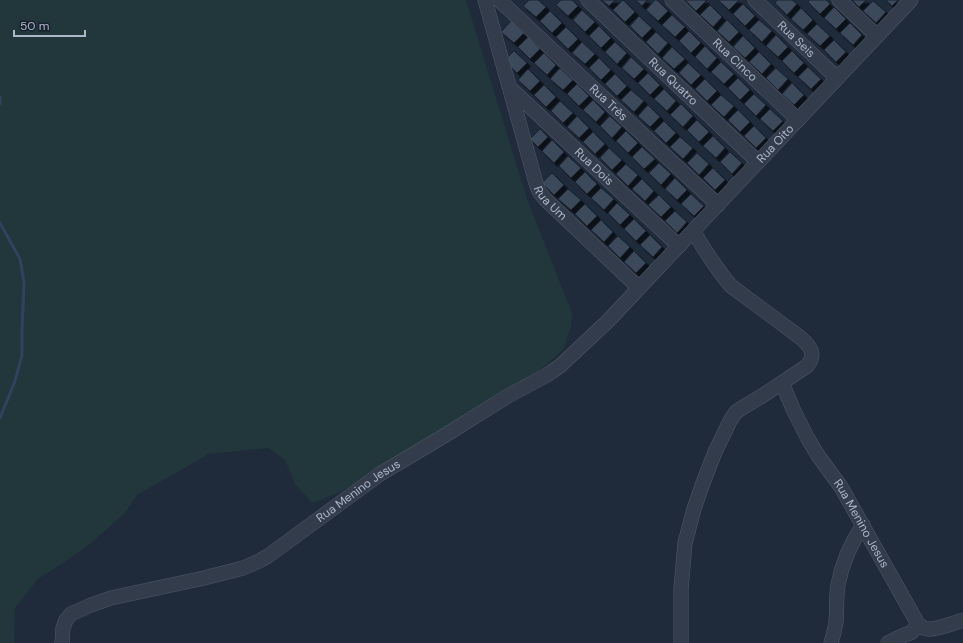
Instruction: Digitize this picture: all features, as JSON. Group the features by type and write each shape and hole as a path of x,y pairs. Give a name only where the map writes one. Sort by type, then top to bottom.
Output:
{"street":[{"name":"Rua Um","path":"485,0 539,191 545,199 639,288"},
{"name":"Rua Três","path":"499,0 718,205"},
{"name":"Rua Quatro","path":"588,0 758,162"},
{"name":"Rua Cinco","path":"672,0 798,120"},
{"name":"Rua Seis","path":"756,0 837,78"},
{"path":"839,0 877,36"},
{"name":"Rua Oito","path":"639,288 911,0"},
{"name":"Rua Dois","path":"510,88 679,246"},
{"path":"681,643 681,588 685,543 694,509 715,452 733,416 742,408 807,366 810,363 812,356 805,342 731,286 717,269 693,231"},
{"name":"Rua Menino Jesus","path":"62,643 63,628 66,620 71,614 91,605 111,598 243,568 268,556 391,467 560,366 610,320 639,288"},
{"name":"Rua Menino Jesus","path":"782,383 807,437 817,454 841,487 918,624"},
{"path":"831,643 836,624 840,574 848,551 863,525"},
{"path":"888,643 912,632 918,624 927,629 940,627 963,620"}],"green space":[{"path":"0,0 466,0 527,199 572,313 571,327 563,350 540,370 341,492 312,503 295,484 285,460 268,448 209,454 137,495 125,513 90,544 38,579 15,608 14,643 0,643"}],"building":[{"path":"529,0 538,0 546,7 536,17 523,6"},
{"path":"561,0 572,0 578,6 568,16 556,5"},
{"path":"602,0 615,0 609,6"},
{"path":"623,0 635,12 625,22 613,10"},
{"path":"636,0 647,0 642,6"},
{"path":"655,0 657,0 668,11 658,21 646,10"},
{"path":"685,0 705,0 706,1 696,11"},
{"path":"718,0 739,0 729,10"},
{"path":"777,0 792,0 797,4 787,15 775,3"},
{"path":"810,0 826,0 830,4 820,14 808,2"},
{"path":"852,0 866,0 859,7"},
{"path":"886,0 898,0 892,6"},
{"path":"873,1 886,12 876,23 863,11"},
{"path":"743,4 755,16 745,26 733,14"},
{"path":"710,5 722,17 713,27 700,15"},
{"path":"834,7 846,19 836,29 824,18"},
{"path":"801,8 813,20 803,30 791,19"},
{"path":"582,10 595,22 585,32 573,20"},
{"path":"550,11 562,23 552,33 540,21"},
{"path":"672,15 685,27 675,37 662,25"},
{"path":"639,16 652,28 642,38 630,26"},
{"path":"727,20 739,32 729,42 717,31"},
{"path":"759,20 772,31 762,42 749,30"},
{"path":"511,21 524,33 514,43 501,32"},
{"path":"850,23 862,35 853,45 840,33"},
{"path":"817,24 830,36 820,46 807,34"},
{"path":"599,26 611,38 601,48 589,36"},
{"path":"566,27 578,39 568,49 556,37"},
{"path":"689,31 701,43 691,53 679,41"},
{"path":"656,32 668,43 658,54 646,42"},
{"path":"776,35 788,47 778,57 766,46"},
{"path":"743,36 755,48 745,58 733,47"},
{"path":"528,37 540,49 530,59 518,47"},
{"path":"834,40 846,52 836,62 824,50"},
{"path":"582,42 595,54 585,64 572,53"},
{"path":"615,42 627,53 617,64 605,52"},
{"path":"705,46 717,58 707,69 695,57"},
{"path":"672,47 685,59 674,69 662,58"},
{"path":"514,51 527,63 517,73 504,61"},
{"path":"792,51 804,63 794,73 782,61"},
{"path":"759,52 771,64 762,74 749,62"},
{"path":"544,53 556,65 547,75 534,63"},
{"path":"631,57 644,69 634,79 622,68"},
{"path":"599,58 611,70 601,80 589,68"},
{"path":"721,62 734,74 724,84 711,72"},
{"path":"688,63 701,75 691,85 679,73"},
{"path":"808,67 821,79 811,89 798,77"},
{"path":"560,68 573,80 563,90 550,79"},
{"path":"776,68 788,79 778,90 766,78"},
{"path":"528,69 540,81 530,91 518,80"},
{"path":"648,73 660,85 650,95 638,83"},
{"path":"615,74 627,86 617,96 605,84"},
{"path":"738,78 750,90 740,100 728,88"},
{"path":"705,79 717,91 707,101 695,89"},
{"path":"792,83 804,95 794,105 782,94"},
{"path":"577,84 589,96 579,106 567,94"},
{"path":"544,85 556,97 546,107 534,95"},
{"path":"664,89 676,101 667,111 654,99"},
{"path":"631,90 644,101 634,112 621,100"},
{"path":"754,94 766,105 756,116 744,104"},
{"path":"721,95 734,106 724,117 711,105"},
{"path":"593,100 605,112 596,122 583,110"},
{"path":"560,101 573,113 563,123 551,111"},
{"path":"681,104 693,116 683,127 670,115"},
{"path":"648,105 660,117 650,127 638,116"},
{"path":"770,109 783,121 773,131 760,119"},
{"path":"738,110 750,122 740,132 728,120"},
{"path":"577,116 589,128 579,138 567,127"},
{"path":"610,116 622,127 612,138 600,126"},
{"path":"697,120 709,132 699,142 687,130"},
{"path":"664,121 676,133 666,143 654,131"},
{"path":"754,126 766,138 756,148 744,136"},
{"path":"540,129 548,137 538,147 530,139"},
{"path":"626,131 638,143 628,153 616,141"},
{"path":"593,132 605,144 595,154 583,142"},
{"path":"713,136 725,148 716,158 703,146"},
{"path":"680,137 693,148 683,159 670,147"},
{"path":"552,140 564,152 554,163 542,151"},
{"path":"642,147 655,159 644,169 632,157"},
{"path":"609,148 622,160 612,170 600,158"},
{"path":"730,152 742,163 732,174 720,162"},
{"path":"697,153 709,164 699,175 687,163"},
{"path":"568,156 581,168 571,178 559,166"},
{"path":"659,163 671,174 661,185 649,173"},
{"path":"626,164 638,175 628,186 616,174"},
{"path":"713,168 725,180 715,190 703,178"},
{"path":"585,172 597,184 587,194 575,182"},
{"path":"552,173 564,185 554,195 542,183"},
{"path":"675,178 687,190 677,200 665,189"},
{"path":"642,179 654,191 645,201 632,189"},
{"path":"601,188 614,199 604,210 591,198"},
{"path":"568,189 581,200 571,210 558,199"},
{"path":"691,194 704,206 694,216 681,204"},
{"path":"659,195 671,207 661,217 648,205"},
{"path":"617,203 630,215 620,225 608,213"},
{"path":"585,204 597,216 587,226 575,214"},
{"path":"675,211 687,222 677,233 665,221"},
{"path":"634,219 646,231 636,241 624,229"},
{"path":"601,220 613,232 604,242 591,230"},
{"path":"650,235 662,247 653,257 640,245"},
{"path":"618,236 630,247 620,258 608,246"},
{"path":"634,251 646,263 636,273 624,262"}],"waterway":[{"path":"0,97 0,104"},
{"path":"0,223 20,259 24,282 22,355 15,381 0,418"}]}
